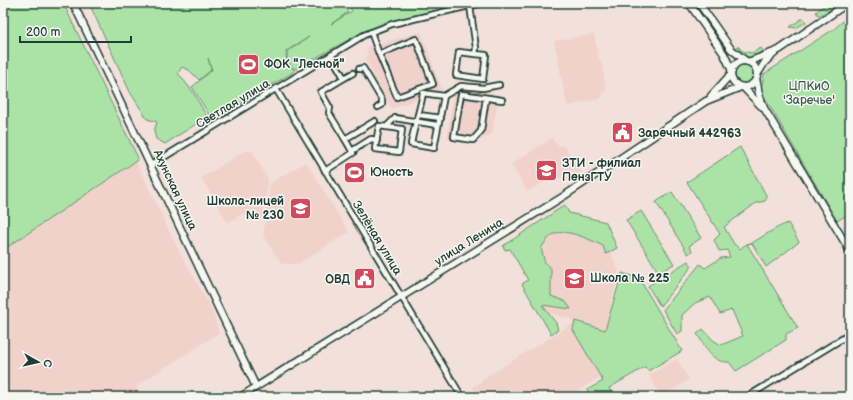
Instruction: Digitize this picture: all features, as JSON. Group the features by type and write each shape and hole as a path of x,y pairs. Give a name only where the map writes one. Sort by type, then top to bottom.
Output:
{"main road":[{"name":"Ахунская улица","path":"73,3 256,387"},
{"path":"689,3 724,54 734,82 742,87 764,108"},
{"path":"699,3 731,50 755,67 759,94 764,108 850,251"},
{"path":"742,87 751,85 765,62 779,50 848,3"},
{"path":"731,72 737,63 779,50"},
{"name":"улица Ленина","path":"240,397 564,196 706,101 721,86 731,72"},
{"name":"улица Ленина","path":"706,101 742,87"}],"street":[{"name":"Светлая улица","path":"151,165 371,32 392,24 482,3"},
{"path":"470,6 476,48 475,54"},
{"path":"371,32 379,54 397,97 433,84 416,39 379,54"},
{"path":"459,52 475,54 486,55 483,79 456,75 459,52"},
{"path":"331,55 344,78"},
{"path":"359,69 363,68 382,100 382,105 378,107"},
{"path":"352,151 329,113 330,108 321,92 353,73"},
{"path":"444,96 441,118 437,125 434,148 411,144 423,93 444,96 461,86 483,88 499,85"},
{"name":"Зелёная улица","path":"276,89 462,397"},
{"path":"486,98 481,131 473,140 454,137 461,94 502,100"},
{"path":"419,115 441,118"},
{"path":"386,127 395,118 437,125"},
{"path":"402,129 379,126 375,149 398,152 404,120"},
{"path":"345,139 375,121"},
{"path":"325,171 353,153 352,151 371,139 377,140"},
{"path":"748,397 850,334"}],"shaded area":[{"path":"421,32 442,90 391,109 366,60 368,46"},
{"path":"594,34 599,59 602,64 606,90 600,99 567,106 554,41"},
{"path":"454,88 492,92 497,106 492,134 475,143 447,138"},
{"name":"ЗТИ - филиал ПензГТУ","path":"552,138 557,145 565,147 584,176 573,183 555,176 527,192 511,164"},
{"path":"246,150 252,151 268,179 263,219 242,214 228,223 201,178"},
{"path":"136,161 176,245 212,310 219,333 141,383 136,388 142,397 3,397 3,250"},
{"name":"Школа-лицей № 230","path":"306,162 349,232 298,264 282,264 263,236 270,183"},
{"name":"Школа № 225","path":"556,219 603,235 619,272 605,330 539,310 534,283 514,246"},
{"path":"575,322 605,374 568,397 479,397 473,387 482,382 481,380"},
{"path":"677,359 689,380 661,397 649,375"}],"green space":[{"path":"3,3 63,3 138,158 136,161 3,250"},
{"path":"89,3 343,3 348,12 331,24 352,11 347,3 463,3 365,31 295,69 290,65 295,71 213,121 192,87 212,70 208,58 211,70 199,80 189,70 182,67 178,73 193,92 207,117 165,144 156,139 154,131 157,122 147,119 130,92","holes":["309,37 287,52 287,58 286,51"]},
{"path":"692,3 697,3 722,40 719,42"},
{"path":"827,3 836,3 837,5 819,16 816,12"},
{"name":"ЦПКиО 'Заречье'","path":"850,15 850,213 837,221 761,91 764,74 834,29"},
{"path":"803,18 806,22 796,28 790,27"},
{"path":"738,46 742,51 752,53 761,48 766,54 757,57 745,56 734,49"},
{"path":"744,65 750,68 753,74 750,80 744,83 738,80 735,74 738,68"},
{"path":"740,147 767,197 765,201 756,203 724,227 734,244 740,249 747,244 798,328 786,334 786,340 736,371 729,362 723,362 713,357 697,334 703,329 713,340 721,345 743,336 732,310 720,314 710,297 695,303 682,315 682,331 677,334 663,310 700,264 705,268 721,258 730,257 727,250 719,251 714,240 720,234 687,182"},
{"path":"672,192 701,238 689,246 692,251 688,254 656,202"},
{"path":"565,205 569,213 606,222 617,248 606,254 603,246 565,232 554,234 547,240 541,248 545,263 551,268 551,296 565,301 571,309 542,305 556,323 558,330 551,334 522,284 528,280 510,249 505,250 503,246"},
{"path":"641,211 674,264 659,273 626,220"},
{"path":"788,223 799,242 766,267 752,243 748,244"},
{"path":"688,261 692,266 660,306 648,286"},
{"path":"622,273 639,278 682,351 648,371 645,367 609,388 614,397 591,397 587,390 603,381 573,330 575,321 605,330"}],"place":[{"name":"ФОК \"Лесной\"","path":"249,64"},
{"name":"Заречный 442963","path":"622,133"},
{"name":"ЗТИ - филиал ПензГТУ","path":"547,170"},
{"name":"Юность","path":"355,172"},
{"name":"Школа-лицей № 230","path":"300,208"},
{"name":"Школа № 225","path":"575,278"},
{"name":"ОВД","path":"365,279"}]}
